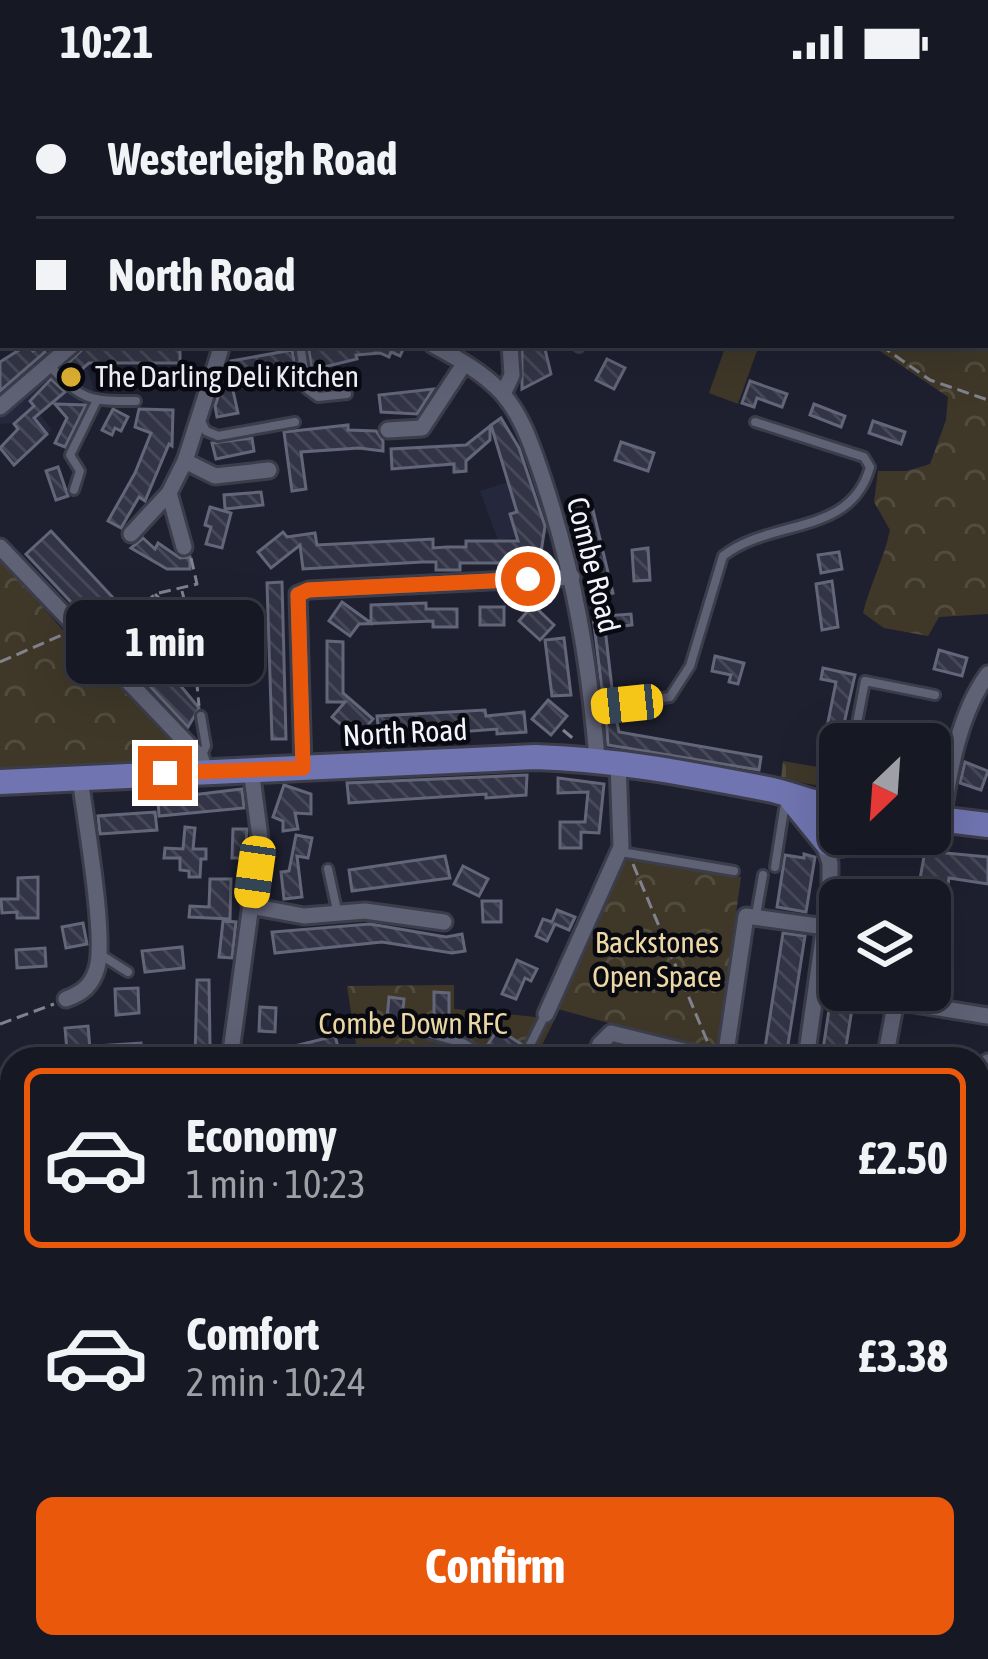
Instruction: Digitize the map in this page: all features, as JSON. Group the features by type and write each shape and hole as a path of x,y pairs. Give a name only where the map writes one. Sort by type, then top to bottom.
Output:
{"main road":[{"name":"North Road","path":"0,782 203,764 251,769 535,758 608,760 780,793 819,805"},
{"path":"780,793 819,832"},
{"path":"951,821 988,825"}],"street":[{"path":"0,406 69,348"},
{"path":"131,534 169,493 185,461 221,348"},
{"path":"439,348 502,394 512,375 510,348"},
{"path":"388,430 422,428 464,364"},
{"name":"Combe Road","path":"502,394 529,439 572,577 622,852"},
{"path":"185,461 215,476 269,470"},
{"path":"169,493 184,547"},
{"path":"0,547 203,764"},
{"path":"303,768 298,595 308,590 572,577"},
{"path":"951,769 976,690 988,674"},
{"path":"232,1047 260,838 251,769"},
{"path":"66,999 82,993 96,973 100,954 80,778"},
{"path":"546,1014 622,852"},
{"path":"250,906 304,916 383,912 444,922"},
{"path":"724,1047 746,916 819,925"},
{"path":"808,1047 819,990"},
{"path":"951,1008 988,1016"},
{"path":"886,1047 894,1011"},
{"path":"600,1047 611,1033 679,1047"}],"lane":[{"path":"301,348 308,389 319,397 346,394"},
{"path":"51,367 76,395 136,401"},
{"path":"74,490 80,471 70,455 97,400"},
{"path":"199,417 206,431 218,436 295,422"},
{"path":"595,708 670,697 690,666 723,556 766,534 823,519 861,492 870,467 864,458 755,422"},
{"path":"857,723 865,681 935,695"},
{"path":"201,716 206,746 203,764"},
{"path":"775,866 780,793"},
{"path":"622,852 734,872"},
{"path":"328,869 337,912"},
{"path":"756,916 763,875"},
{"path":"100,954 128,972"},
{"path":"529,1047 546,1014"},
{"path":"419,1031 470,1047"}],"path":[{"path":"884,348 930,380 988,400"},
{"path":"96,650 155,594 197,584 196,572"},
{"path":"181,589 192,630 201,716"},
{"path":"155,594 192,630"},
{"path":"0,662 66,634 60,625 67,618"},
{"path":"622,852 704,1039 712,1047"},
{"path":"0,1024 66,999"}],"shaded area":[{"path":"25,348 45,348 63,367 74,356 89,372 94,391 64,414 44,388 29,400 52,430 34,447 14,423 0,424 0,393 14,384 1,363"},
{"path":"533,474 551,533 498,540 480,491"}],"green space":[{"path":"725,348 758,348 738,404 709,393"},
{"path":"875,348 988,348 988,614 939,617 928,636 884,628 863,613 890,530 874,502 878,471 907,471 930,464 946,420 948,397"},
{"path":"0,558 61,628 191,760 0,774"},
{"path":"783,761 819,767 819,786 781,779"},
{"name":"Backstones Open Space","path":"622,858 741,877 718,1047 695,1047 558,1009"},
{"name":"Combe Down RFC","path":"454,985 454,1009 555,1019 541,1047 353,1047 347,986"}],"building":[{"path":"22,348 45,352 0,391 0,362"},
{"path":"84,348 180,348 180,363 89,363 76,374 78,381 63,368"},
{"path":"308,348 404,348 400,356 391,352 389,357 356,355 357,359 312,370"},
{"path":"522,348 545,348 551,374 522,389"},
{"path":"292,350 297,377 236,388 231,361"},
{"path":"607,359 625,368 614,389 596,380"},
{"path":"51,379 65,392 34,418 47,434 14,465 0,448 18,429 14,424 34,406 30,401"},
{"path":"750,381 787,394 782,407 757,398 754,407 742,403"},
{"path":"232,386 238,413 217,417 221,388"},
{"path":"433,389 417,414 381,412 379,395"},
{"path":"55,404 86,405 65,447 55,443 67,418"},
{"path":"814,404 845,416 841,427 810,415"},
{"path":"113,409 128,417 121,431 115,428 112,435 102,430"},
{"path":"139,409 173,410 172,446 169,444 145,501 139,497 121,528 108,521 151,433 135,427"},
{"path":"501,418 519,448 545,526 540,559 530,559 529,567 460,563 460,570 436,570 436,562 422,562 303,569 300,545 271,568 258,552 283,532 287,537 315,533 317,545 433,539 433,548 466,547 466,541 518,541 510,514 517,512 491,425"},
{"path":"873,421 905,432 901,444 869,433"},
{"path":"348,425 348,430 376,431 383,451 301,452 306,489 292,491 284,432"},
{"path":"490,426 490,440 466,461 466,471 454,472 454,464 392,469 391,449 466,445"},
{"path":"252,438 254,451 216,459 212,443"},
{"path":"621,442 654,453 648,471 615,460"},
{"path":"58,467 68,496 56,500 46,471"},
{"path":"261,492 263,505 225,509 224,495"},
{"path":"586,499 588,511 593,510 613,593 595,597 572,502"},
{"path":"210,507 231,513 222,548 206,544"},
{"path":"51,531 182,672 175,679 199,708 188,727 26,554"},
{"path":"143,538 155,549 158,543 180,558 190,557 190,569 167,569 131,548"},
{"path":"648,548 650,580 634,581 632,550"},
{"path":"839,552 842,569 821,573 818,555"},
{"path":"832,581 838,627 822,630 816,584"},
{"path":"282,582 286,739 272,739 267,583"},
{"path":"603,598 605,616 631,614 632,625 605,628 613,697 603,698 591,600"},
{"path":"342,602 371,623 371,605 426,603 426,609 457,609 457,627 433,627 433,621 359,624 350,636 329,621"},
{"path":"533,605 554,625 540,640 519,621"},
{"path":"480,607 504,607 504,625 480,625"},
{"path":"564,638 571,695 552,696 545,640"},
{"path":"327,641 343,642 343,693 373,719 357,738 332,717 345,702 327,702"},
{"path":"939,650 967,658 962,676 934,669"},
{"path":"715,656 744,663 738,684 729,682 731,675 712,671"},
{"path":"823,668 855,675 844,723 828,723 836,682 821,679"},
{"path":"548,700 567,716 551,735 532,719"},
{"path":"485,710 486,716 524,712 526,732 459,729 379,735 377,716"},
{"path":"615,713 619,732 761,757 759,770 608,745 606,715"},
{"path":"965,762 988,771 981,790 960,783"},
{"path":"527,775 526,795 349,803 347,783"},
{"path":"558,778 604,784 599,833 581,832 581,848 560,848 560,822 585,822 588,792 558,793"},
{"path":"284,785 311,794 311,814 295,813 298,829 283,831 283,821 273,817"},
{"path":"242,789 244,808 159,816 158,799"},
{"path":"155,812 157,830 100,834 98,816"},
{"path":"185,827 195,828 193,849 206,849 200,877 189,877 189,871 180,870 180,858 164,858 165,848 183,849"},
{"path":"233,829 247,829 245,858 232,858"},
{"path":"296,835 312,838 308,858 297,856 302,897 284,899 281,872 289,871"},
{"path":"804,854 815,857 806,912 777,907 785,855 804,858"},
{"path":"924,855 988,857 988,884 920,879"},
{"path":"445,856 450,878 352,891 349,870"},
{"path":"463,866 488,879 479,896 454,884"},
{"path":"38,877 38,918 2,913 1,899 18,899 18,878"},
{"path":"210,879 231,879 230,919 189,917 190,906 209,907"},
{"path":"482,901 501,901 501,922 483,922"},
{"path":"557,910 575,917 569,930 555,924 547,941 536,936 543,919 552,922"},
{"path":"223,921 236,922 232,958 219,957"},
{"path":"83,923 87,944 66,948 62,927"},
{"path":"370,924 446,937 462,934 465,951 382,942 275,953 272,932"},
{"path":"783,933 805,936 788,1047 765,1047"},
{"path":"182,947 184,968 145,972 142,951"},
{"path":"45,948 46,966 17,968 16,950"},
{"path":"517,960 537,969 531,981 525,978 516,999 502,994"},
{"path":"197,980 209,980 210,1045 216,1047 195,1047"},
{"path":"138,988 139,1013 116,1015 115,989"},
{"path":"434,992 449,993 449,1019 434,1019"},
{"path":"389,997 404,999 402,1020 387,1019"},
{"path":"260,1007 276,1008 275,1032 259,1031"},
{"path":"829,1011 852,1011 846,1047 823,1047"},
{"path":"88,1026 90,1047 67,1047 65,1028"},
{"path":"498,1029 521,1044 520,1047 487,1046"},
{"path":"335,1036 338,1047 294,1047"},
{"path":"141,1043 141,1047 97,1047"}],"place":[{"name":"The Darling Deli Kitchen","path":"71,377"}],"route":[{"path":"165,773 303,768 298,595 308,590 528,579"}]}
